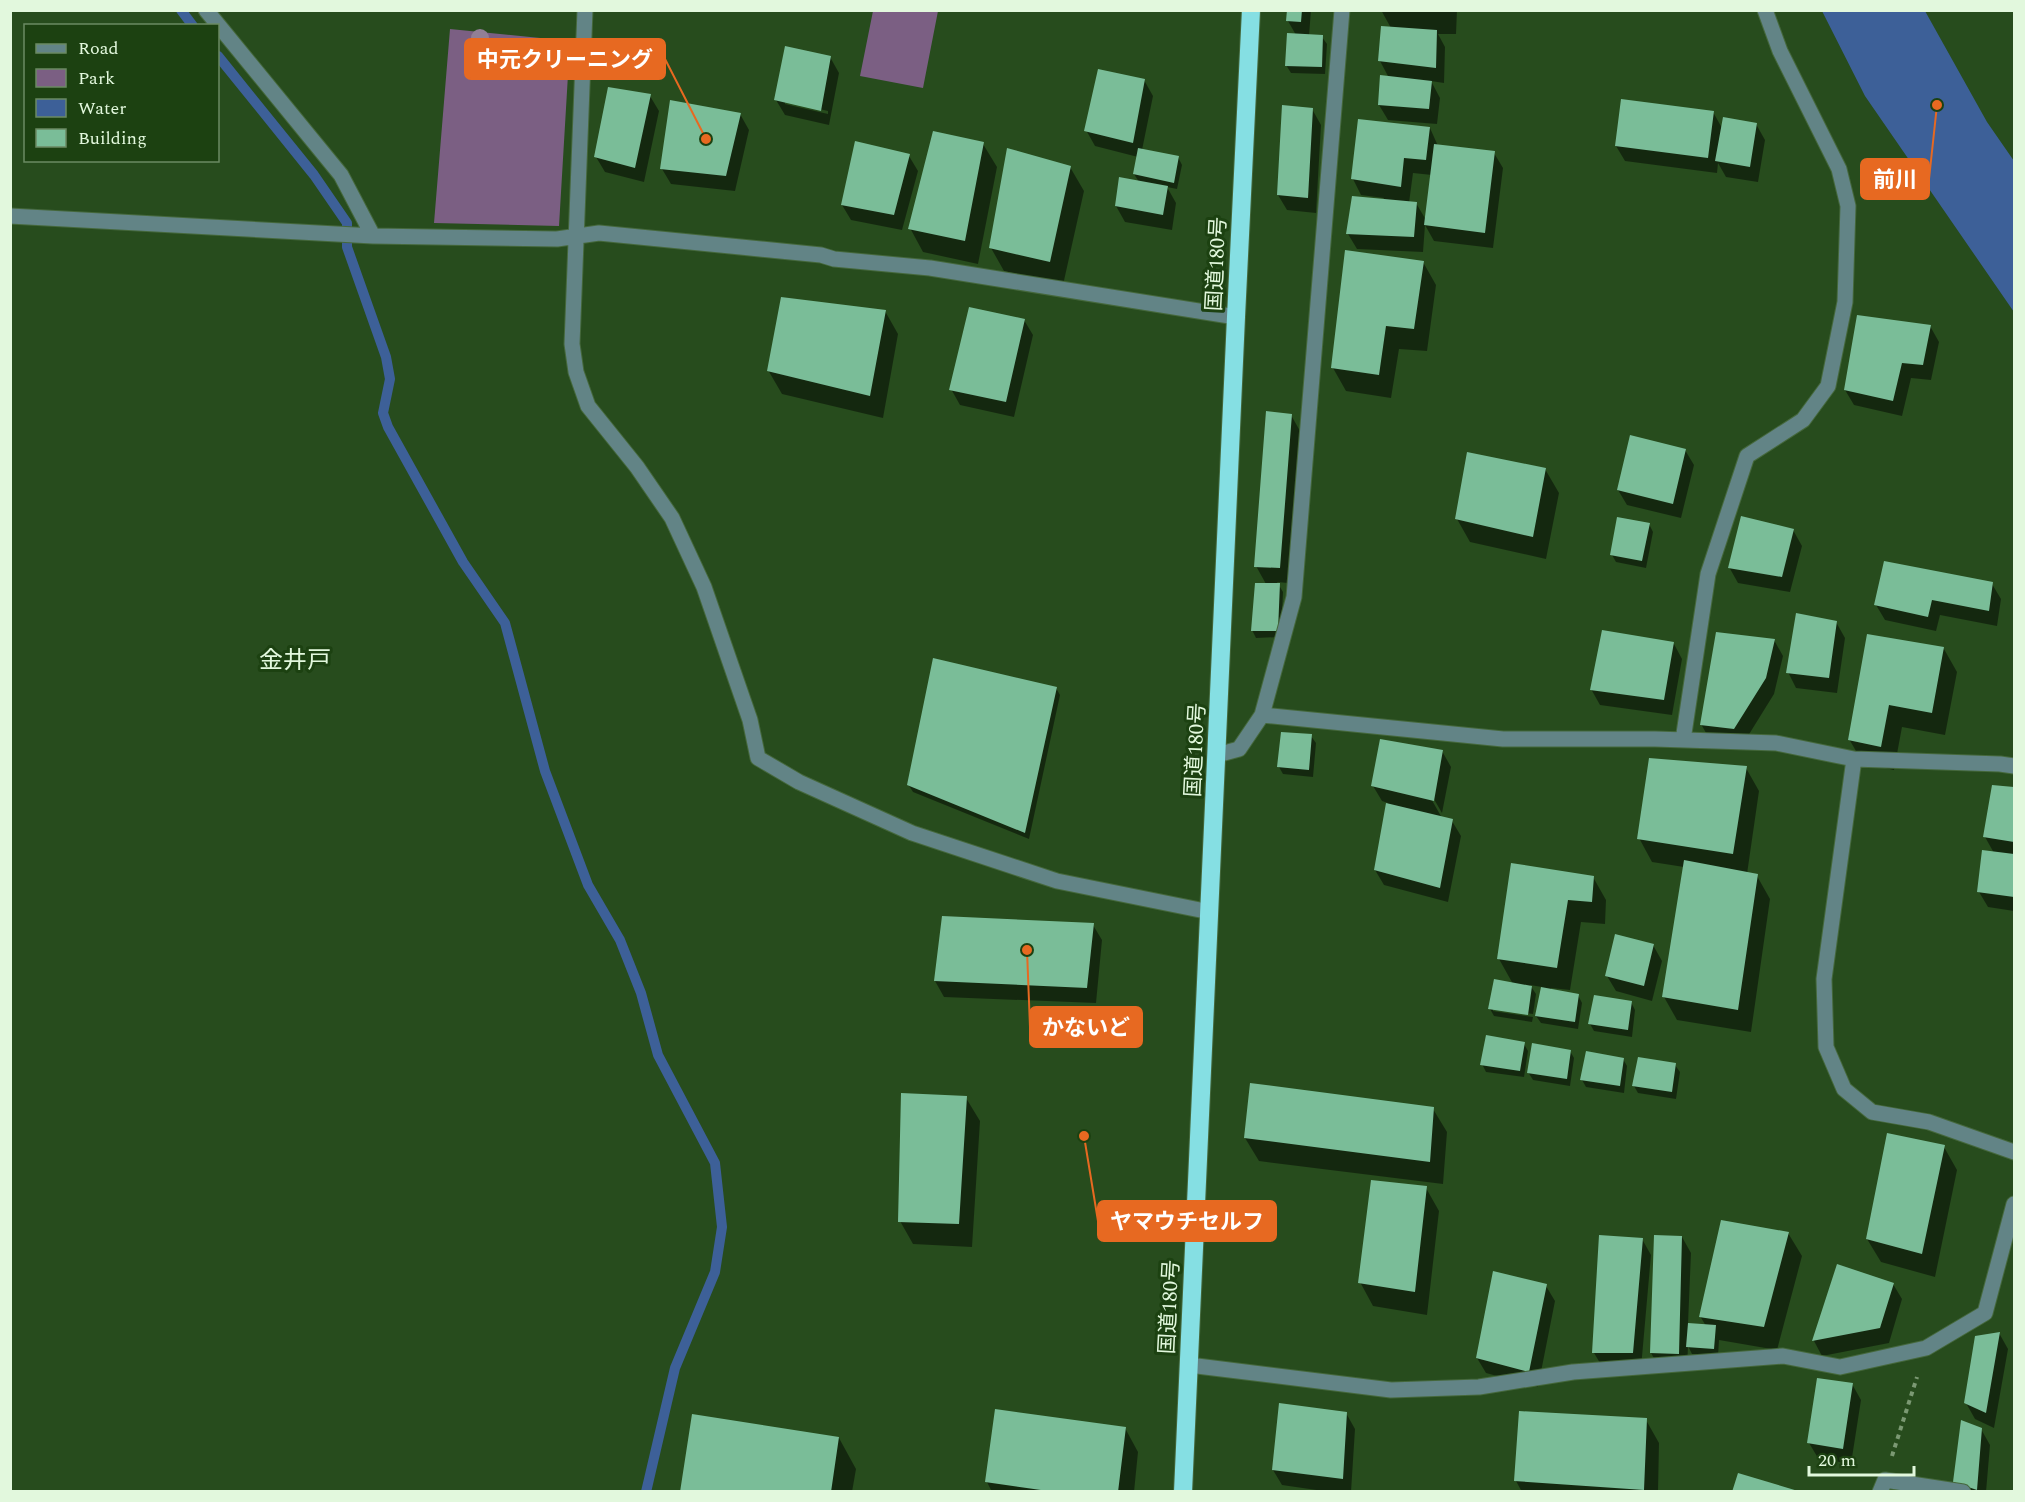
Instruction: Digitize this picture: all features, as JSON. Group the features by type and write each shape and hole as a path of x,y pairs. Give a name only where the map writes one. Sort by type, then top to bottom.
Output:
{"highway":[{"name":"国道180号","path":"1183,1491 1251,10"}],"street":[{"path":"207,10 218,24"},
{"path":"585,10 572,344 576,372 588,406 637,468 672,518 704,586 750,720 758,758 799,782 912,832 1057,880 1210,912"},
{"path":"1218,755 1239,749 1262,715 1294,597 1342,10"},
{"path":"1683,740 1708,574 1747,456 1803,420 1828,386 1845,302 1848,206 1839,169 1780,51 1766,10"},
{"path":"219,25 341,175 373,236"},
{"path":"10,216 373,236 557,239 599,233 930,268 1236,316"},
{"path":"1262,715 1503,739 1776,743 1854,759 2014,766"},
{"path":"1854,759 1824,979 1826,1047 1844,1089 1872,1112 1929,1122 2014,1152"},
{"path":"1189,1365 1391,1390 1479,1387 1573,1372 1783,1356 1840,1367 1926,1348 1985,1313 2014,1204"},
{"path":"1883,1486 1963,1491"}],"path":[{"path":"1883,1486 1926,1348"}],"green space":[{"path":"873,11 938,11 923,88 860,76"},
{"path":"450,29 570,41 559,226 434,223"}],"water":[{"path":"1822,11 1925,11 1987,122 2014,161 2014,312 1865,96"}],"building":[{"path":"1287,10 1302,10 1301,22 1286,21"},
{"path":"1381,26 1437,30 1436,68 1378,61"},
{"path":"1287,33 1323,35 1322,67 1285,66"},
{"path":"785,46 831,56 821,111 774,100"},
{"path":"1098,69 1145,79 1133,143 1084,131"},
{"path":"1380,75 1432,81 1429,109 1378,105"},
{"path":"608,87 651,94 635,168 594,157"},
{"path":"1621,99 1714,111 1708,158 1615,146"},
{"path":"670,100 741,113 726,176 660,169"},
{"path":"1282,105 1313,108 1308,198 1277,195"},
{"path":"1723,117 1757,123 1750,167 1715,161"},
{"path":"1358,119 1430,127 1426,160 1404,158 1401,187 1351,179"},
{"path":"933,131 984,142 965,241 908,229"},
{"path":"855,141 910,154 894,215 841,205"},
{"path":"1434,144 1495,151 1485,233 1424,225"},
{"path":"1007,148 1071,166 1050,262 989,248"},
{"path":"1138,148 1179,156 1174,183 1133,174"},
{"path":"1119,177 1168,186 1163,215 1115,206"},
{"path":"1352,196 1417,202 1414,237 1346,234"},
{"path":"1345,250 1424,261 1414,329 1386,326 1379,375 1331,368"},
{"path":"781,297 886,310 870,396 767,371"},
{"path":"969,307 1025,319 1006,402 949,390"},
{"path":"1857,315 1931,325 1923,365 1902,363 1893,401 1844,390"},
{"path":"1266,411 1292,414 1280,568 1254,567"},
{"path":"1630,435 1686,449 1673,504 1617,490"},
{"path":"1467,452 1546,468 1533,537 1455,519"},
{"path":"1741,516 1794,529 1782,577 1728,568"},
{"path":"1617,517 1650,523 1642,561 1610,555"},
{"path":"1884,561 1993,582 1989,611 1932,600 1928,617 1874,605"},
{"path":"1255,583 1280,583 1278,631 1251,631"},
{"path":"1796,613 1837,621 1829,678 1786,673"},
{"path":"1602,630 1674,642 1664,700 1590,690"},
{"path":"1716,632 1775,639 1766,678 1734,729 1700,725"},
{"path":"1867,634 1944,647 1932,713 1889,705 1881,747 1848,740"},
{"path":"933,658 1057,687 1025,833 907,785"},
{"path":"1281,732 1312,734 1309,770 1277,767"},
{"path":"1380,739 1443,750 1434,801 1371,786"},
{"path":"1649,758 1747,766 1733,854 1637,839"},
{"path":"1992,785 2014,787 2014,842 1983,837"},
{"path":"1386,803 1453,819 1440,888 1374,870"},
{"path":"1982,850 2014,854 2014,897 1977,892"},
{"path":"1684,860 1758,874 1738,1010 1662,997"},
{"path":"1511,863 1594,876 1592,902 1568,900 1557,968 1497,959"},
{"path":"942,916 1094,923 1087,988 934,981"},
{"path":"1615,934 1654,944 1644,986 1605,976"},
{"path":"1494,979 1532,986 1528,1015 1488,1009"},
{"path":"1541,987 1579,994 1575,1022 1535,1016"},
{"path":"1594,995 1632,1001 1628,1030 1588,1024"},
{"path":"1486,1035 1525,1042 1520,1071 1480,1065"},
{"path":"1532,1043 1571,1050 1567,1079 1527,1073"},
{"path":"1586,1051 1624,1058 1620,1086 1580,1080"},
{"path":"1638,1057 1676,1063 1672,1092 1632,1086"},
{"path":"1250,1083 1434,1107 1430,1162 1244,1138"},
{"path":"901,1093 967,1096 959,1224 898,1222"},
{"path":"1887,1133 1945,1145 1922,1254 1866,1239"},
{"path":"1371,1180 1427,1186 1415,1292 1358,1283"},
{"path":"1721,1220 1789,1232 1764,1327 1699,1317"},
{"path":"1599,1235 1643,1238 1633,1353 1592,1353"},
{"path":"1654,1235 1682,1236 1679,1354 1650,1353"},
{"path":"1837,1264 1894,1283 1880,1328 1812,1341"},
{"path":"1493,1271 1547,1284 1529,1372 1476,1358"},
{"path":"1688,1323 1716,1325 1714,1349 1686,1347"},
{"path":"2000,1332 1986,1413 1964,1403 1975,1336"},
{"path":"1817,1378 1853,1383 1843,1449 1807,1443"},
{"path":"1279,1403 1347,1412 1343,1479 1272,1470"},
{"path":"995,1409 1126,1427 1118,1492 1055,1492 985,1482"},
{"path":"1519,1411 1647,1418 1644,1490 1514,1481"},
{"path":"692,1414 839,1437 831,1492 680,1492"},
{"path":"1961,1420 1982,1428 1977,1490 1953,1482"},
{"path":"1738,1473 1798,1491 1798,1492 1732,1492"}],"waterway":[{"path":"181,10 192,24"},
{"path":"219,57 314,175 347,223 347,247 386,357 390,379 383,413 388,427 463,562 505,623 545,771 588,885 620,940 641,993 658,1055 715,1163 722,1227 715,1272 675,1368 646,1492"}],"place":[{"name":"前川","path":"1937,105"},
{"name":"中元クリーニング","path":"706,139"},
{"name":"かないど","path":"1027,950"},
{"name":"ヤマウチセルフ","path":"1084,1136"}],"district":[{"name":"金井戸","path":"295,660"}]}
